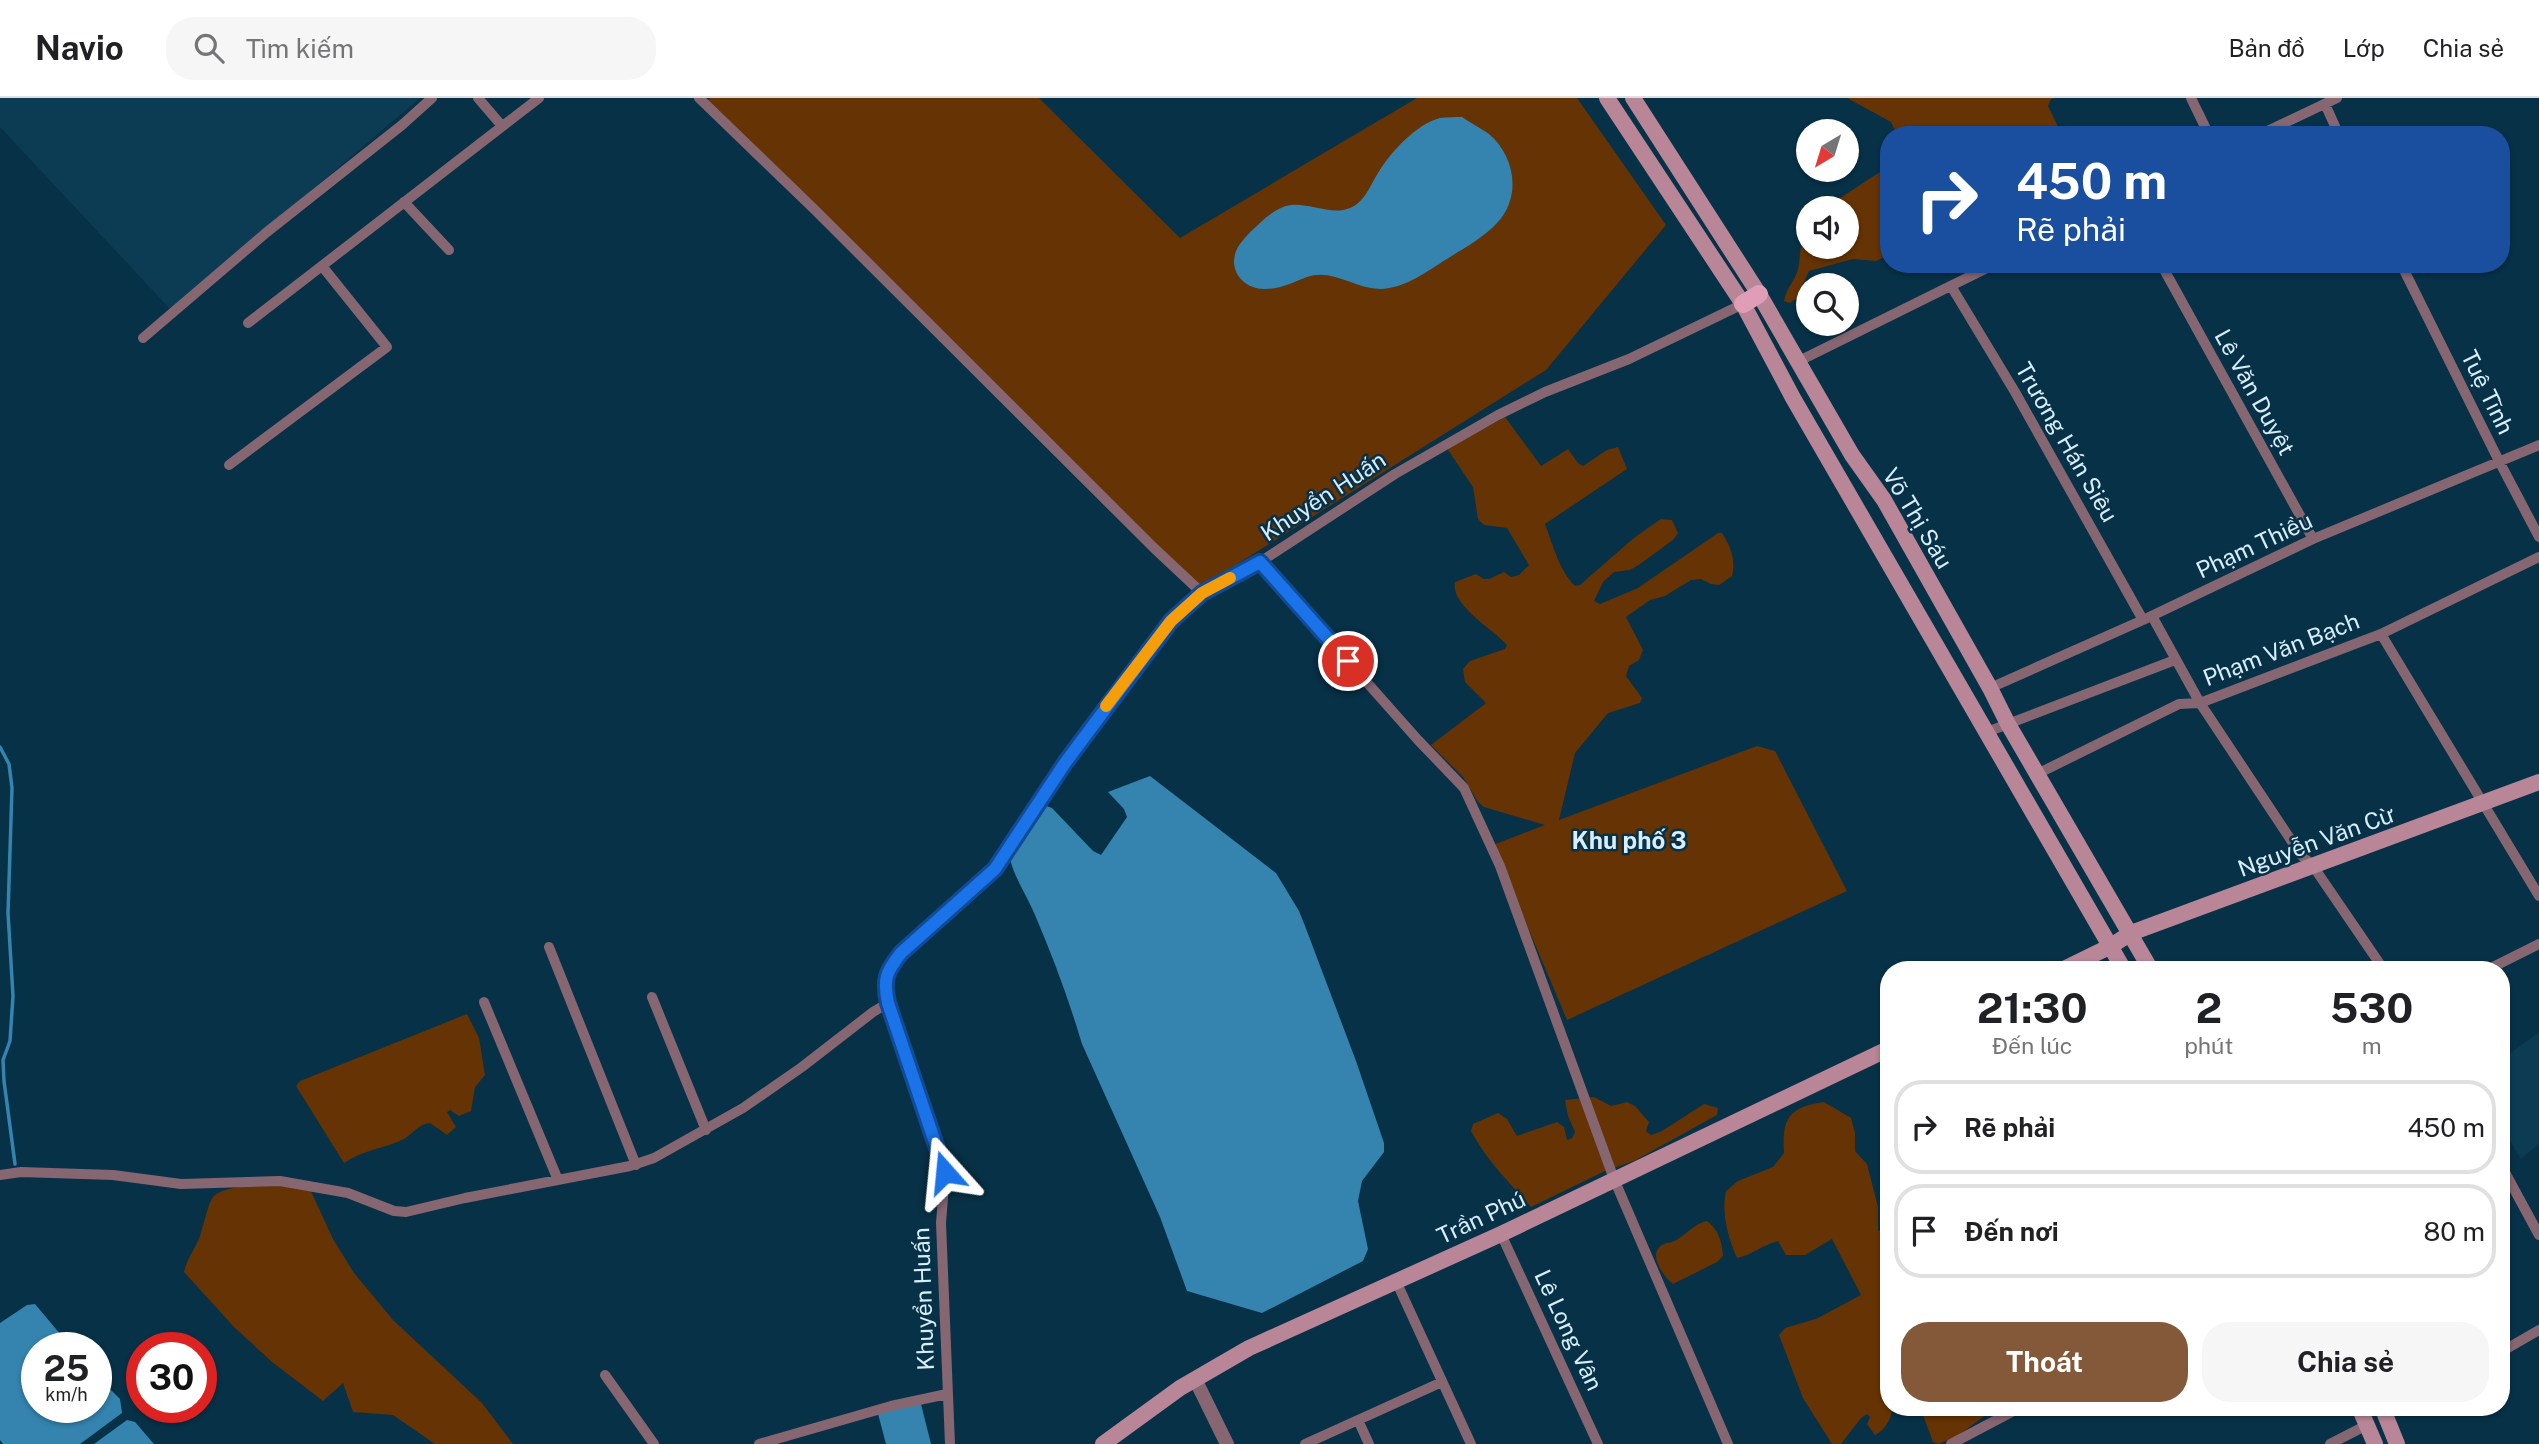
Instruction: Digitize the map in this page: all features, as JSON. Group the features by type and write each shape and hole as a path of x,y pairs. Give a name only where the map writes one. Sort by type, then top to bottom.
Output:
{"main road":[{"name":"Võ Thị Sáu","path":"1606,98 1743,304 1793,398 2119,961"},
{"name":"Võ Thị Sáu","path":"1633,98 1759,294 1852,455 1884,500 2008,724 2146,961"},
{"path":"1743,304 1759,294"},
{"name":"Nguyễn Văn Cừ","path":"2111,946 2131,933 2539,782"},
{"path":"2080,961 2111,946"},
{"name":"Trần Phú","path":"1103,1444 1163,1399 1249,1348 1501,1234 1880,1052"},
{"path":"2362,1416 2375,1444"},
{"path":"2388,1416 2397,1444"}],"street":[{"path":"143,338 267,232 432,98"},
{"path":"478,98 502,126"},
{"path":"248,323 539,98"},
{"path":"699,98 1202,593"},
{"path":"2191,98 2205,126"},
{"path":"2278,126 2337,98"},
{"path":"2325,104 2335,126"},
{"path":"404,202 449,250"},
{"path":"229,465 387,347 322,266"},
{"path":"1798,361 1976,273"},
{"name":"Lê Văn Duyệt","path":"2166,273 2314,540"},
{"name":"Tuệ Tĩnh","path":"2405,273 2539,537"},
{"name":"Trương Hán Siêu","path":"1951,286 2200,703 2287,834 2313,866 2378,961"},
{"name":"Khuyển Huấn","path":"950,1444 941,1223 945,1172 888,1003 884,986 891,966 912,941 995,869 1040,798 1140,660 1171,621 1202,593 1260,562 1395,474 1498,415 1545,392 1612,367 1743,304"},
{"name":"Phạm Thiều","path":"1990,688 2314,540 2539,444"},
{"name":"Phạm Văn Bạch","path":"2037,774 2179,704 2200,703 2381,634 2539,557"},
{"path":"1260,562 1464,788 1500,866 1614,1179 1728,1444"},
{"path":"2381,634 2539,896"},
{"path":"1986,732 2175,660"},
{"path":"2505,961 2539,944"},
{"path":"549,947 636,1165"},
{"path":"652,997 706,1130"},
{"path":"484,1002 558,1180"},
{"path":"0,1174 21,1172 113,1175 181,1184 280,1181 348,1193 394,1211 406,1212 636,1165 654,1158 743,1108 802,1068 888,1003"},
{"path":"2510,1182 2539,1235"},
{"name":"Lê Long Vân","path":"1501,1234 1598,1444"},
{"path":"1396,1281 1471,1444"},
{"path":"2510,1347 2539,1330"},
{"path":"605,1375 654,1444"},
{"path":"1195,1379 1227,1444"},
{"path":"1305,1444 1442,1382"},
{"path":"759,1444 891,1406 947,1394"},
{"path":"1951,1444 2004,1416"},
{"path":"1358,1420 1369,1444"},
{"path":"2330,1444 2367,1425"}],"shaded area":[{"path":"0,98 420,98 171,310 0,127"},
{"path":"710,98 1039,98 1180,238 1417,98 1577,98 1666,225 1546,370 1196,590 706,102"},
{"path":"1847,98 2055,98 2051,99 2048,106 2058,126 1893,126 1891,122"},
{"path":"1462,117 1498,143 1510,165 1512,177 1510,201 1505,213 1481,237 1421,276 1389,288 1378,289 1328,275 1317,275 1266,289 1250,286 1239,277 1234,263 1238,247 1270,215 1291,205 1341,210 1357,204 1389,157 1413,133 1440,118"},
{"path":"1880,172 1880,259 1876,261 1853,259 1859,259 1859,196 1843,196"},
{"path":"1800,259 1853,259 1808,273 1797,273"},
{"path":"1796,275 1796,299 1790,303 1784,301"},
{"path":"1505,417 1541,466 1568,449 1583,466 1607,450 1618,447 1627,469 1545,524 1561,565 1575,586 1580,585 1635,537 1661,519 1672,520 1678,533 1673,540 1630,570 1614,572 1603,582 1594,601 1600,604 1638,588 1718,533 1722,533 1725,538 1733,559 1732,576 1719,585 1701,579 1691,580 1665,596 1650,600 1626,617 1643,650 1639,660 1629,666 1626,676 1642,698 1640,703 1608,713 1575,753 1559,820 1757,746 1775,751 1847,891 1567,1020 1493,845 1545,825 1484,807 1463,777 1431,745 1486,703 1465,682 1463,669 1470,661 1505,649 1507,645 1466,608 1455,591 1455,582 1476,574 1489,579 1504,572 1511,577 1519,575 1529,565 1507,528 1484,525 1478,519 1473,487 1448,450"},
{"path":"1150,776 1276,873 1299,911 1384,1143 1384,1152 1362,1181 1358,1201 1368,1249 1363,1261 1262,1313 1187,1291 1160,1217 1082,1044 1054,963 1010,859 1032,819 1044,805 1052,808 1093,851 1101,855 1127,817 1124,809 1108,792"},
{"path":"467,1014 479,1038 485,1075 475,1087 471,1111 459,1116 450,1110 447,1112 456,1127 447,1135 430,1123 426,1124 402,1140 358,1155 344,1163 296,1086 300,1081"},
{"path":"2539,1032 2539,1144 2521,1159 2510,1141 2510,1053"},
{"path":"1594,1097 1611,1106 1627,1102 1635,1106 1649,1122 1646,1131 1651,1135 1662,1131 1704,1104 1718,1108 1717,1115 1634,1161 1605,1171 1531,1207 1491,1162 1471,1131 1473,1124 1498,1113 1507,1119 1517,1136 1557,1122 1564,1127 1567,1140 1572,1138 1575,1132 1565,1100"},
{"path":"1824,1102 1851,1118 1855,1133 1855,1151 1867,1164 1878,1207 1880,1416 1890,1416 1885,1427 1875,1435 1867,1424 1870,1417 1867,1414 1841,1444 1832,1444 1803,1398 1779,1335 1785,1328 1816,1319 1861,1295 1832,1239 1805,1255 1786,1255 1778,1241 1737,1258 1728,1233 1724,1208 1726,1191 1738,1181 1773,1167 1784,1153 1786,1123 1795,1111"},
{"path":"253,1185 309,1187 333,1239 354,1273 393,1320 482,1403 513,1444 435,1444 393,1415 353,1412 343,1383 323,1401 272,1362 234,1327 184,1272 213,1197 226,1190"},
{"path":"1707,1221 1719,1237 1723,1256 1717,1262 1673,1284 1658,1266 1658,1249"},
{"path":"35,1304 58,1332 21,1332 21,1423 108,1423 80,1444 3,1444 0,1440 0,1323 27,1305"},
{"path":"112,1391 120,1399 122,1413 112,1420"},
{"path":"920,1400 931,1444 886,1444 877,1410"},
{"path":"1923,1416 1984,1416 1956,1437 1938,1444 1933,1442"},
{"path":"126,1421 126,1423 136,1423 154,1444 94,1444"}],"waterway":[{"path":"0,747 9,764 12,788 8,913 13,996 10,1041 3,1060 15,1164"}],"slow traffic":[{"path":"1106,706 1171,621 1202,593 1230,578"}],"district":[{"name":"Khu phố 3","path":"1629,840"}],"route":[{"path":"945,1172 884,986 891,966 901,953 995,869 1040,798 1140,660 1171,621 1202,593 1260,562 1348,661"}]}
